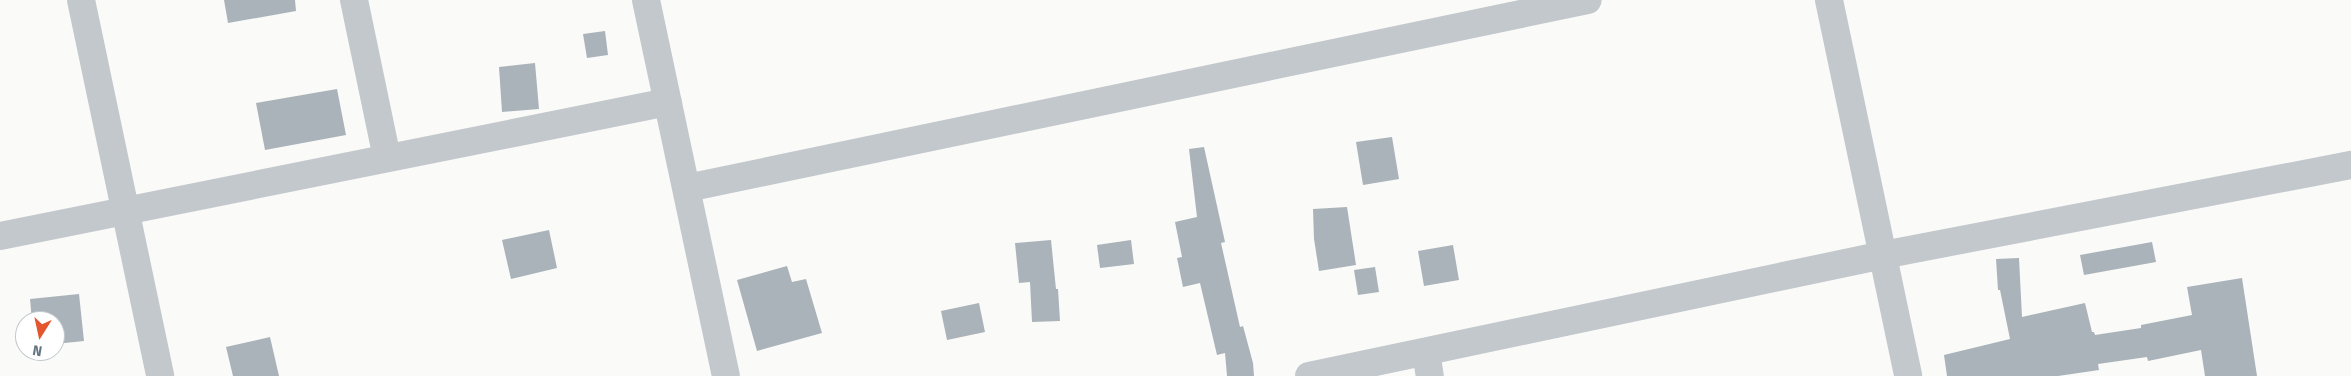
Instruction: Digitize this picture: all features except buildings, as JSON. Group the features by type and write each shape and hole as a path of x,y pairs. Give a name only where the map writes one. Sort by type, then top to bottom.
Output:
{"street":[{"path":"80,0 160,376"},
{"path":"354,0 387,158"},
{"path":"646,0 726,376"},
{"path":"687,188 1588,0"},
{"path":"1829,0 1908,376"},
{"path":"0,236 668,102"},
{"path":"1309,376 1428,364 1883,255 2351,165"}]}
